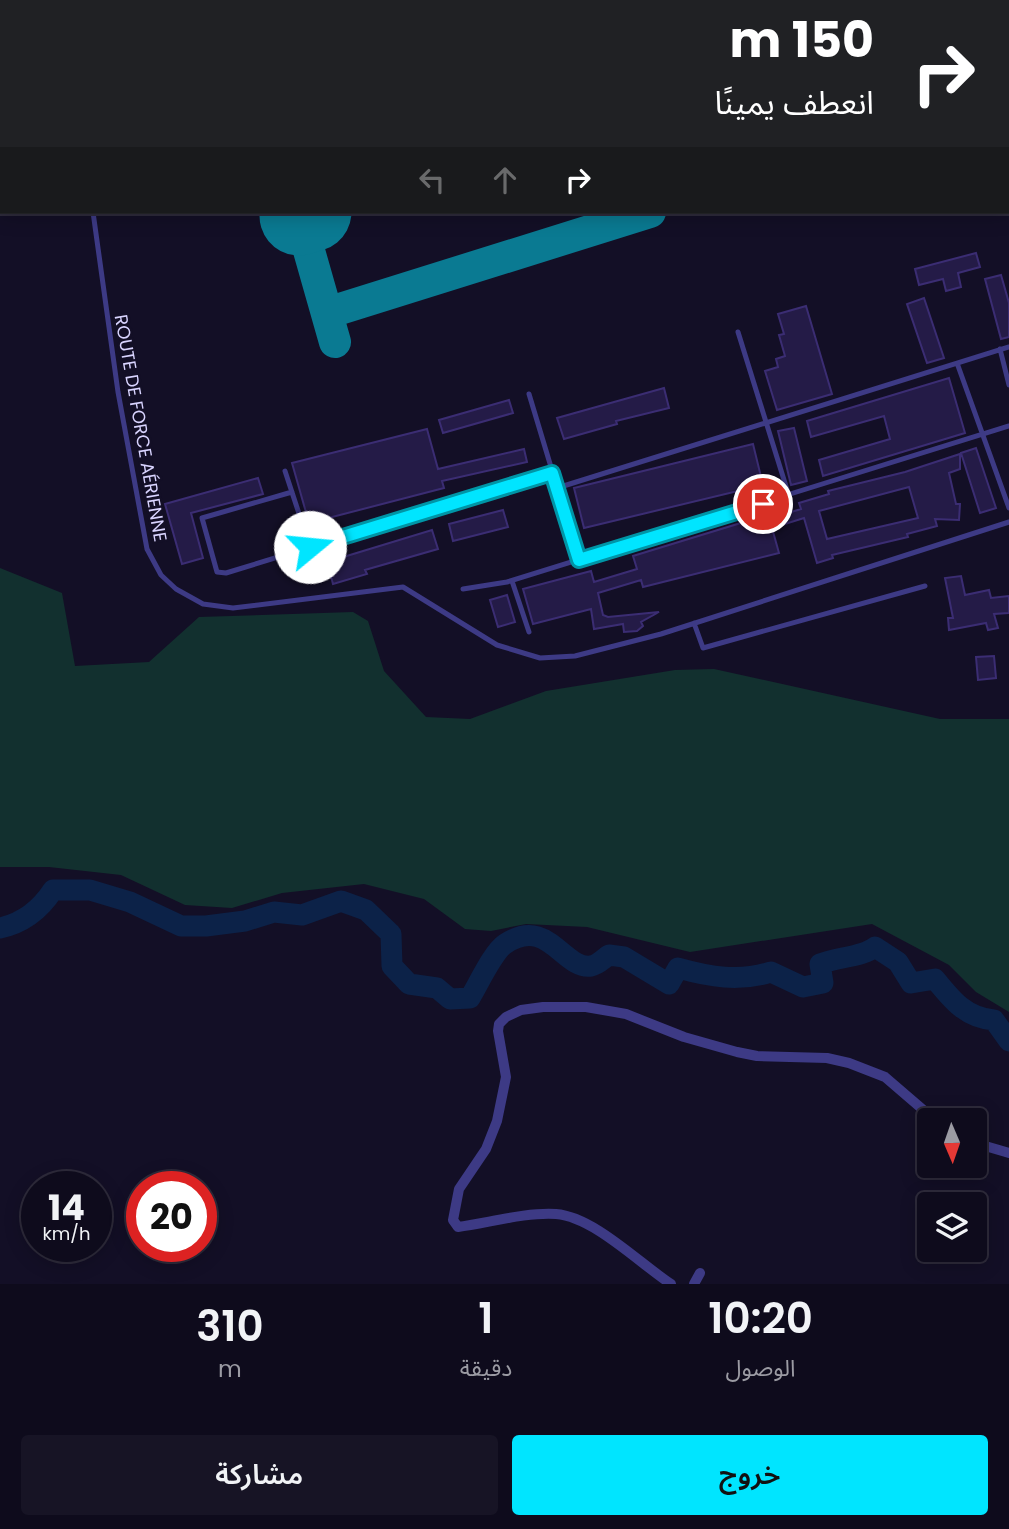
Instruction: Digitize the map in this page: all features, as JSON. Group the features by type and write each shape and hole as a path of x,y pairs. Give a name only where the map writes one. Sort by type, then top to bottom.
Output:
{"street":[{"path":"671,1284 625,1248 566,1216 547,1214 458,1227 453,1220 459,1189 486,1149 497,1121 506,1077 498,1031 506,1017 543,1007 586,1007 626,1014 684,1037 737,1052 827,1058 885,1077 921,1108"},
{"path":"987,1147 1009,1153"},
{"path":"694,1284 700,1273"}],"lane":[{"name":"ROUTE DE FORCE AÉRIENNE","path":"93,214 140,520 153,566 176,589 203,604 233,608 403,587 497,645 540,658 575,656 661,634 1009,522"},
{"path":"738,332 789,496"},
{"path":"557,488 1009,346"},
{"path":"1000,349 1009,385"},
{"path":"957,363 1009,508"},
{"path":"529,394 579,560"},
{"path":"463,589 512,581 1009,426"},
{"path":"285,471 310,547"},
{"path":"292,492 202,518 217,572 226,573 552,473"},
{"path":"1001,486 1009,484"},
{"path":"512,581 529,632"},
{"path":"694,623 703,648 925,586"}],"green space":[{"path":"0,568 62,593 75,666 149,662 199,617 353,612 368,621 384,671 426,717 470,719 546,691 675,670 714,669 940,719 1009,719 1009,1012 976,992 949,965 872,924 690,952 587,927 526,924 491,931 465,929 424,899 364,884 282,893 232,908 185,905 121,875 49,867 0,867"}],"building":[{"path":"976,253 980,267 958,273 961,287 946,291 943,279 919,285 915,269"},
{"path":"1001,275 1009,303 1009,337 1001,339 985,279"},
{"path":"924,298 944,358 927,363 907,304"},
{"path":"806,306 832,394 777,410 765,371 778,367 776,359 785,356 779,335 784,334 778,314"},
{"path":"949,378 965,433 823,476 819,460 890,439 884,416 811,437 807,421"},
{"path":"664,388 669,408 616,421 617,424 564,439 557,418"},
{"path":"509,400 513,413 443,433 439,420"},
{"path":"794,428 807,481 791,485 778,431"},
{"path":"427,429 438,469 524,449 527,462 442,481 444,488 309,523 292,463"},
{"path":"753,444 763,485 584,528 574,488"},
{"path":"976,448 996,508 980,513 961,453"},
{"path":"960,454 960,469 949,473 956,504 960,504 959,520 935,519 937,526 907,534 908,537 832,555 833,558 817,563 804,518 772,528 779,553 643,587 641,580 598,593 603,615 608,617 659,612 641,622 643,626 637,631 624,632 623,624 594,629 591,609 533,624 523,589 591,571 594,582 637,569 633,556 767,515 768,519 801,509 799,503 829,494 828,491 905,472","holes":["909,487 918,518 827,539 819,511"]},
{"path":"258,478 263,494 191,513 203,558 182,564 165,504"},
{"path":"503,510 508,527 453,541 449,524"},
{"path":"432,530 438,549 365,570 367,574 333,584 327,562"},
{"path":"961,576 965,595 989,590 991,598 1009,596 1009,613 994,614 998,628 988,630 986,623 949,630 948,618 953,618 945,578"},
{"path":"507,595 515,622 498,627 490,600"},
{"path":"994,656 996,678 978,680 976,657"}],"waterway":[{"path":"0,928 30,915 53,890 90,890 130,902 181,926 245,921 274,912 302,915 341,901 366,910 391,934 392,966 409,984 437,988 450,999 470,998 500,948 520,937 544,939 581,965 594,965 609,955 624,957 669,984 678,968 724,977 747,977 771,972 803,987 823,983 820,964 864,953 875,947 898,962 911,983 935,979 954,1001 968,1012 994,1020 1009,1041"}],"taxiway":[{"path":"299,214 335,342"},
{"path":"327,313 644,214"}],"runway":[{"path":"299,216 306,214"}],"route":[{"path":"310,547 552,473 579,560 763,504"}]}
